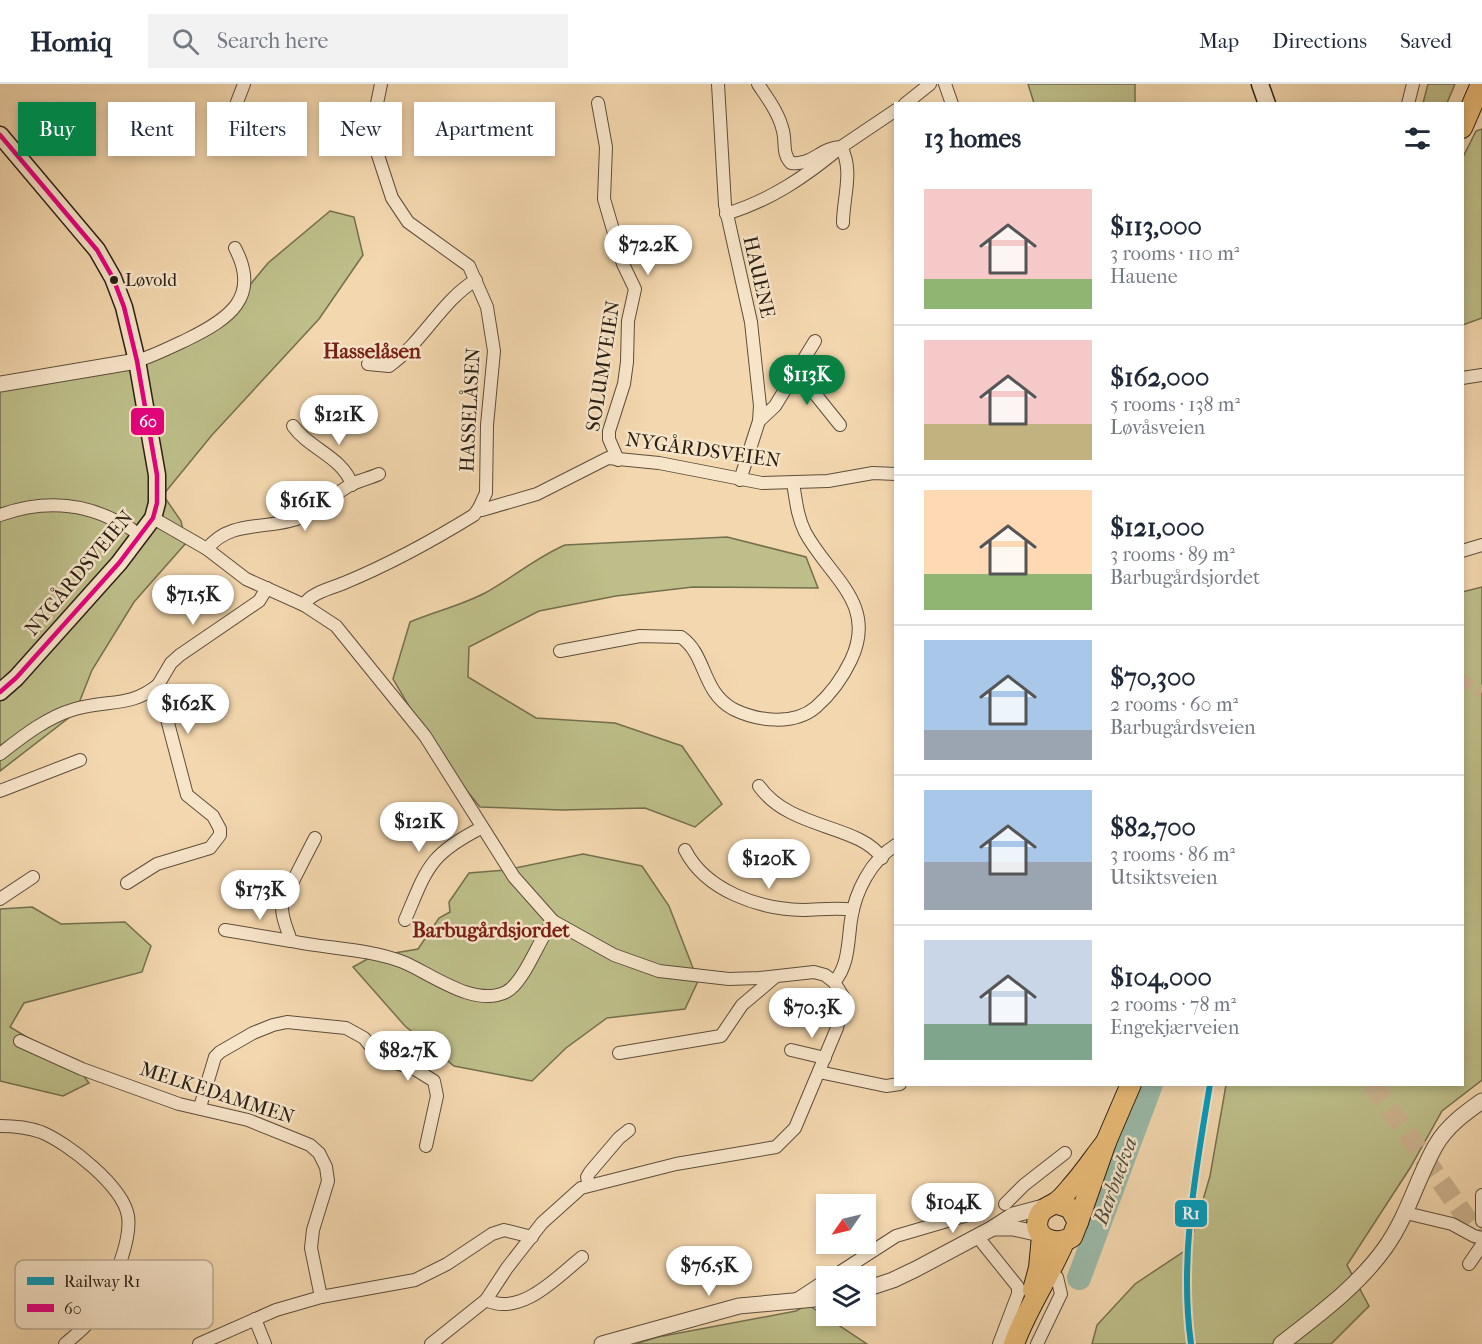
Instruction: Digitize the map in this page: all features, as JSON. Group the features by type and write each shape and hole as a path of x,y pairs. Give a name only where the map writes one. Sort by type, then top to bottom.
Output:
{"main road":[{"path":"1260,84 1266,102"},
{"path":"1464,123 1481,84"},
{"path":"0,135 97,250 113,278 124,308 137,360 157,475 157,503 153,518"},
{"name":"NYGÅRDSVEIEN","path":"0,692 62,629 153,518"},
{"path":"1014,1344 1045,1270 1064,1242 1076,1230 1106,1142 1130,1086"},
{"path":"1045,1270 1038,1219 1106,1142"},
{"path":"1051,1205 1070,1208 1077,1222"},
{"path":"1041,1235 1049,1241 1064,1242"}],"street":[{"path":"237,102 244,84"},
{"name":"HASSELÅSEN","path":"381,84 375,113 375,146 392,198 408,222 463,259 476,280 487,307 494,351 487,425 486,493 479,508"},
{"name":"HAUENE","path":"718,84 726,214 751,322 759,421 740,480"},
{"name":"HAUENE","path":"758,84 777,114 784,133 786,156 791,163 802,163 831,148 840,147"},
{"path":"908,102 930,84"},
{"path":"945,84 951,102"},
{"path":"1408,102 1413,84"},
{"name":"SOLUMVEIEN","path":"598,103 606,147 603,199 623,264 635,289 628,321 624,384 609,431 609,439 618,460"},
{"name":"HAUENE","path":"726,214 754,205 787,189 840,147 894,111"},
{"path":"840,147 847,162 848,173 843,223"},
{"path":"0,384 137,360 216,325 240,302 244,287 240,258 235,248"},
{"path":"368,364 389,366 402,357 455,296 476,280"},
{"name":"HAUENE","path":"759,421 775,406 795,369 815,341"},
{"path":"795,369 840,425"},
{"path":"1464,378 1482,375"},
{"path":"293,426 303,440 343,467 352,485"},
{"name":"NYGÅRDSVEIEN","path":"153,518 207,549 246,579 304,604 322,592 422,548 474,515 479,508 482,510 537,494 600,460 608,458 659,463 740,480 793,483 828,482 873,473 894,474"},
{"path":"207,549 223,535 237,528 299,518 321,507 352,485 379,474"},
{"path":"560,651 640,636 681,637 694,649 706,680 716,696 734,709 759,718 777,720 799,716 813,710 834,690 844,675 858,645 860,626 854,604 804,530 793,483"},
{"path":"0,515 22,507 55,503 103,514 135,531 138,537"},
{"path":"1464,550 1482,545"},
{"path":"0,754 35,727 58,716 94,705 143,698 158,685 171,663 180,655 259,601 267,588"},
{"path":"304,604 336,626 403,707 514,877 553,921 614,955 659,971 729,979 814,972 825,975 834,982 844,998 825,1058 795,1128 776,1147 676,1164 582,1188 542,1223 486,1300 431,1344"},
{"path":"127,883 157,864 172,858 197,853 216,843 220,829 213,816 187,795 158,685"},
{"path":"0,791 80,760"},
{"path":"759,786 774,805 813,824 868,843 882,858"},
{"path":"405,920 428,866 450,845 481,828"},
{"path":"291,941 282,902 298,877 315,838"},
{"path":"834,982 850,943 853,910 865,877 894,847"},
{"path":"685,850 693,866 701,874 741,899 800,910 853,910"},
{"path":"0,899 33,877"},
{"path":"225,930 382,956 405,963 445,986 490,995 508,992 517,983 553,921"},
{"path":"619,1053 721,1036 742,1005 775,977"},
{"path":"200,1107 215,1057 253,1033 287,1022 346,1028 364,1038 381,1059 413,1068 434,1081 437,1096 426,1146"},
{"name":"MELKEDAMMEN","path":"20,1041 82,1069 178,1104 200,1107 269,1127 310,1144 319,1153 326,1167 328,1181 313,1230 311,1248 321,1297"},
{"path":"791,1050 825,1058"},
{"path":"819,1072 886,1086 894,1085"},
{"path":"1281,1344 1360,1278 1384,1249 1406,1213 1436,1145 1450,1126 1482,1101"},
{"path":"0,1126 21,1126 42,1133 76,1154 113,1189 128,1214 120,1260"},
{"path":"589,1185 587,1177 590,1172 628,1130"},
{"path":"1005,1204 1024,1185 1065,1153"},
{"path":"1482,1195 1482,1221"},
{"path":"876,1286 893,1280 993,1228 1013,1215 1051,1205"},
{"path":"850,1266 896,1236 978,1212"},
{"path":"1406,1213 1452,1224 1482,1238"},
{"path":"993,1228 1013,1228 1041,1235"},
{"path":"199,1344 255,1319 321,1297 415,1280 504,1230 532,1237"},
{"path":"977,1236 1018,1287 1018,1294 999,1344"},
{"path":"1469,1264 1482,1245"},
{"path":"486,1300 510,1304 524,1300 582,1257"},
{"path":"1037,1344 1061,1294 1060,1282 1045,1270"},
{"path":"794,1301 816,1287"},
{"path":"602,1344 739,1306 816,1299"},
{"path":"255,1319 266,1344"},
{"path":"65,1344 81,1329"}],"green space":[{"path":"1028,84 1135,84 1135,102 1034,102"},
{"path":"1428,84 1455,84 1447,102 1423,102"},
{"path":"1482,129 1482,318 1464,325 1464,155 1476,131"},
{"path":"330,211 354,217 363,255 319,319 212,435 163,495 181,521 186,543 134,602 92,670 75,713 0,771 0,387 118,367 189,336 235,303 268,263"},
{"path":"727,537 806,557 818,588 693,587 616,596 539,611 469,647 468,677 536,718 615,723 682,746 722,804 695,827 645,808 562,810 480,807 437,754 393,679 410,622 485,593 544,555 565,545"},
{"path":"1482,587 1482,1080 1442,1111 1410,1168 1347,1265 1369,1306 1331,1344 1092,1344 1097,1325 1135,1284 1189,1248 1210,1176 1226,1086 1464,1086 1464,592"},
{"path":"583,854 642,866 669,906 698,981 685,1009 607,1018 566,1048 532,1081 454,1066 405,1026 353,967 371,957 418,949 439,918 450,912 449,902 469,873 506,870"},
{"path":"32,907 61,924 125,922 151,946 142,972 24,1003 10,1027 77,1067 89,1083 63,1096 0,1081 0,909"},
{"path":"812,1302 810,1306 816,1310 816,1326 840,1326 867,1344 635,1344 658,1337 796,1311"}],"waterway":[{"name":"Barbuelva","path":"1079,1278 1150,1086"}],"tunnel":[{"path":"1464,681 1482,692"},
{"path":"1373,1086 1482,1240"}],"rail line":[{"name":"R1","path":"1191,1344 1187,1279 1188,1246 1210,1086"}],"transit line":[{"name":"60","path":"0,135 97,250 113,278 124,307 137,361 157,475 157,503 153,518 119,563 16,678 0,692"}],"place":[{"name":"Løvold","path":"114,280"}],"district":[{"name":"Hasselåsen","path":"372,351"},
{"name":"Barbugårdsjordet","path":"491,930"}]}
